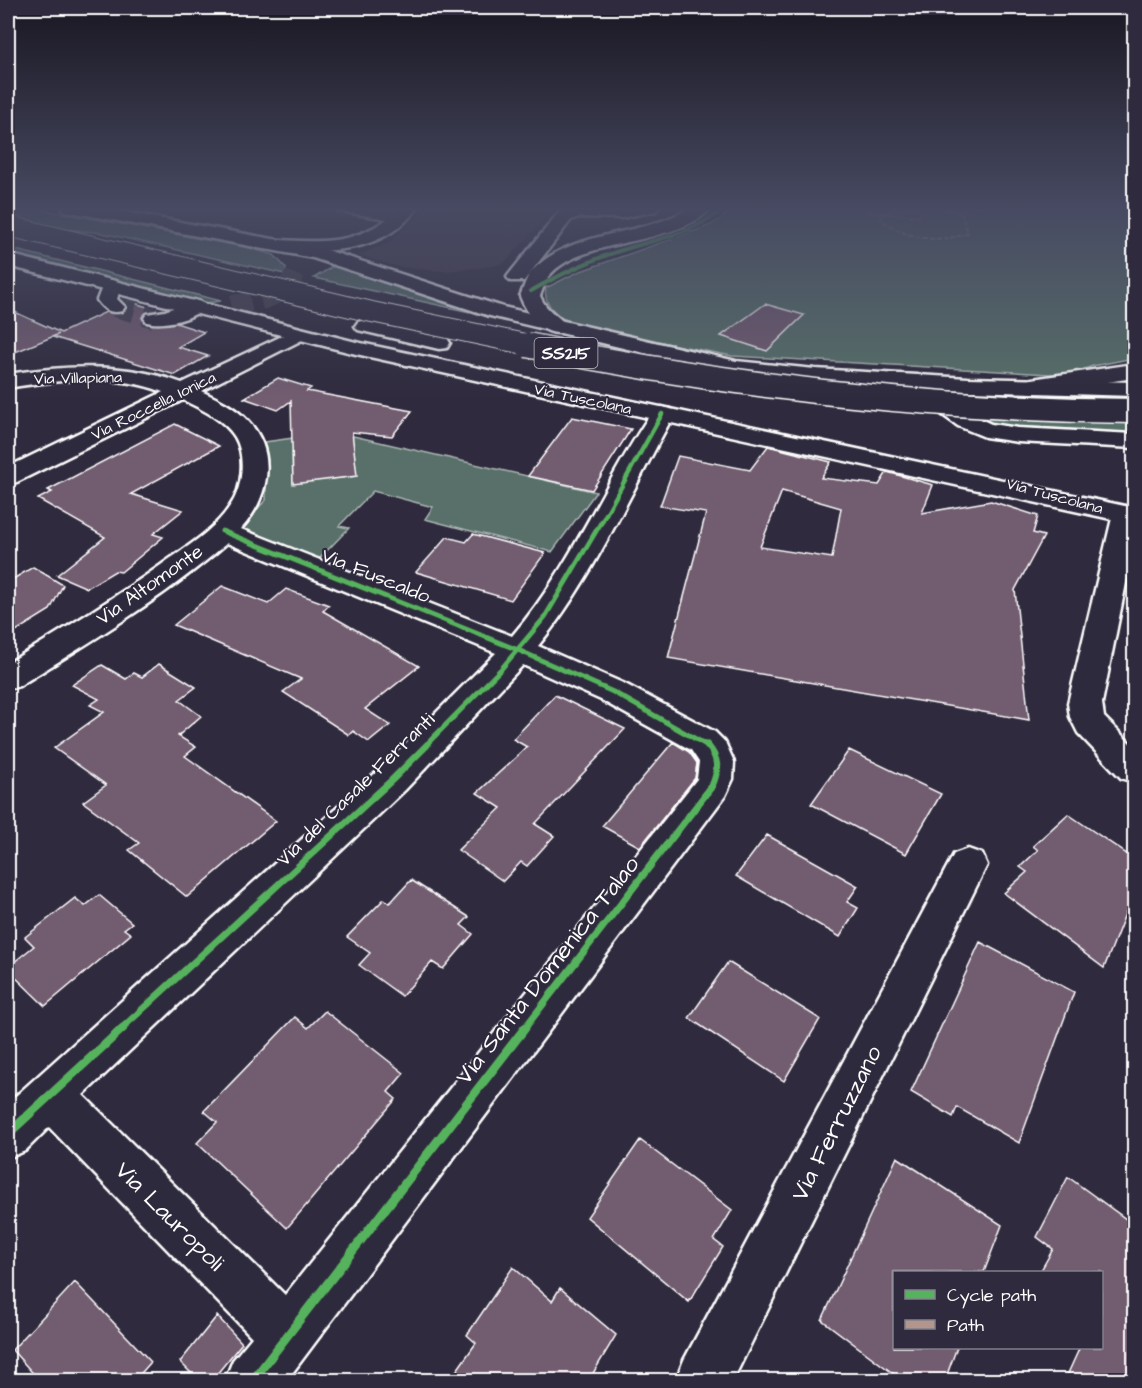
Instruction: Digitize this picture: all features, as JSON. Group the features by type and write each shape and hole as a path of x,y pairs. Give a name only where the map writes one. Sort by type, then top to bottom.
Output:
{"main road":[{"name":"Via Tuscolana","path":"55,272 299,334 1131,515"},
{"name":"Via Tuscolana","path":"145,272 998,479 1131,515"},
{"name":"SS215","path":"207,272 597,360 798,391 946,405 1134,411"},
{"path":"261,272 561,334 644,355 735,368 910,382 1134,389"},
{"path":"373,272 561,334"},
{"path":"519,272 512,287 514,305 561,334"},
{"path":"543,272 538,276 530,296 537,312 561,334"},
{"path":"111,286 107,300 115,307"},
{"path":"154,318 169,317 196,307 231,305"},
{"name":"Via Roccella Ionica","path":"8,477 299,334"},
{"path":"1020,387 1134,371"},
{"name":"Via Villapiana","path":"8,381 62,374 111,374 151,379 183,389"},
{"path":"910,382 956,414 985,430 1018,435 1134,441"},
{"name":"Via Altomonte","path":"8,678 162,578 222,531 242,510 254,482 252,450 248,437 233,420 183,389"},
{"name":"Via del Casale Ferranti","path":"8,1134 392,780 518,650 545,617 570,578 662,414"},
{"path":"1131,515 1085,703 1090,724 1134,768"},
{"name":"Via Fuscaldo","path":"222,531 518,650"},
{"name":"Via Santa Domenica Talao","path":"253,1380 716,778 718,762 710,747 703,741 624,697 518,650"},
{"name":"Via Ferruzzano","path":"704,1380 968,865"},
{"name":"Via Lauropoli","path":"51,1096 288,1336"}],"green space":[{"path":"79,272 104,272 221,301 206,303"},
{"path":"324,272 354,272 470,312 314,278"},
{"path":"578,272 1134,272 1134,358 1093,366 1067,375 732,356 578,326 560,316 550,307 546,288"},
{"path":"975,415 1134,420 1134,433 996,425"},
{"path":"336,432 596,492 552,552 425,519 433,507 373,491 339,526 349,528 319,559 237,529 266,500 266,480 258,443","holes":["353,445 356,476 293,483 292,453"]}],"building":[{"path":"128,301 157,310 147,312 142,317 147,324 176,323 204,332 178,347 208,356 175,375 53,337 59,334 8,355 8,309 61,333 106,312 122,313 127,307 124,303"},
{"path":"765,304 804,315 767,351 721,336"},
{"path":"278,378 311,388 307,391 412,411 392,436 352,432 357,476 293,484 291,401 278,410 244,398"},
{"path":"572,417 631,429 592,490 528,476"},
{"path":"175,424 219,446 131,494 183,510 153,534 163,537 121,572 115,571 87,588 57,575 105,537 38,499 52,492 48,490"},
{"path":"768,446 831,462 821,478 879,485 887,472 933,485 922,513 991,501 1038,516 1033,533 1044,536 1015,590 1029,720 668,658 706,513 660,506 678,456 750,470","holes":["782,491 841,508 832,558 760,547"]},
{"path":"473,534 545,553 511,600 416,572 447,537 466,542"},
{"path":"33,567 63,585 50,610 8,636 8,582"},
{"path":"222,586 268,604 286,589 329,605 323,611 419,666 365,709 390,725 369,742 353,731 349,735 283,692 301,679 174,625"},
{"path":"159,664 196,687 179,700 201,716 178,736 196,747 185,756 276,821 187,897 129,850 139,843 83,802 106,785 54,748 104,712 90,705 99,699 72,685 102,665 126,679 134,673 142,677"},
{"path":"555,695 625,729 535,824 554,836 527,866 521,862 503,881 458,850 501,808 477,793 527,747 513,739"},
{"path":"673,742 689,752 697,763 695,778 640,847 602,826"},
{"path":"849,750 941,794 906,854 811,804"},
{"path":"1068,814 1134,859 1134,891 1104,968 1004,893 1027,872 1020,867 1038,850 1033,846"},
{"path":"767,835 858,886 847,902 858,908 840,937 736,876"},
{"path":"411,880 469,917 461,925 473,934 443,969 432,962 402,996 359,965 370,953 347,937 384,899 390,903"},
{"path":"99,895 132,923 124,929 131,934 45,1006 8,970 8,967 34,946 25,937 75,898 85,906"},
{"path":"980,942 1074,992 1019,1143 957,1107 953,1117 911,1092"},
{"path":"728,962 820,1019 784,1081 689,1018"},
{"path":"325,1011 404,1073 388,1092 396,1099 287,1228 197,1143 217,1122 204,1111 295,1017 308,1028"},
{"path":"640,1140 732,1210 714,1240 723,1247 689,1302 587,1217"},
{"path":"897,1157 1002,1225 984,1271 893,1271 893,1349 956,1349 945,1380 902,1380 822,1320"},
{"path":"1068,1177 1134,1225 1134,1380 1065,1380 1079,1349 1103,1349 1103,1271 1041,1271 1053,1249 1037,1237"},
{"path":"513,1267 552,1301 560,1288 616,1335 589,1380 450,1380 476,1343 467,1335"},
{"path":"75,1282 151,1362 135,1380 39,1380 12,1350"},
{"path":"217,1316 242,1343 212,1380 198,1380 180,1362"}],"tunnel":[{"path":"231,305 268,298 284,289 295,274"},
{"path":"115,307 154,318"}],"cycle path":[{"path":"531,291 568,272"},
{"path":"8,1134 392,780 502,668 545,617 570,578 662,414"},
{"path":"222,531 518,650 613,692 703,741 712,751 717,762 717,773 712,786 253,1380"}]}
